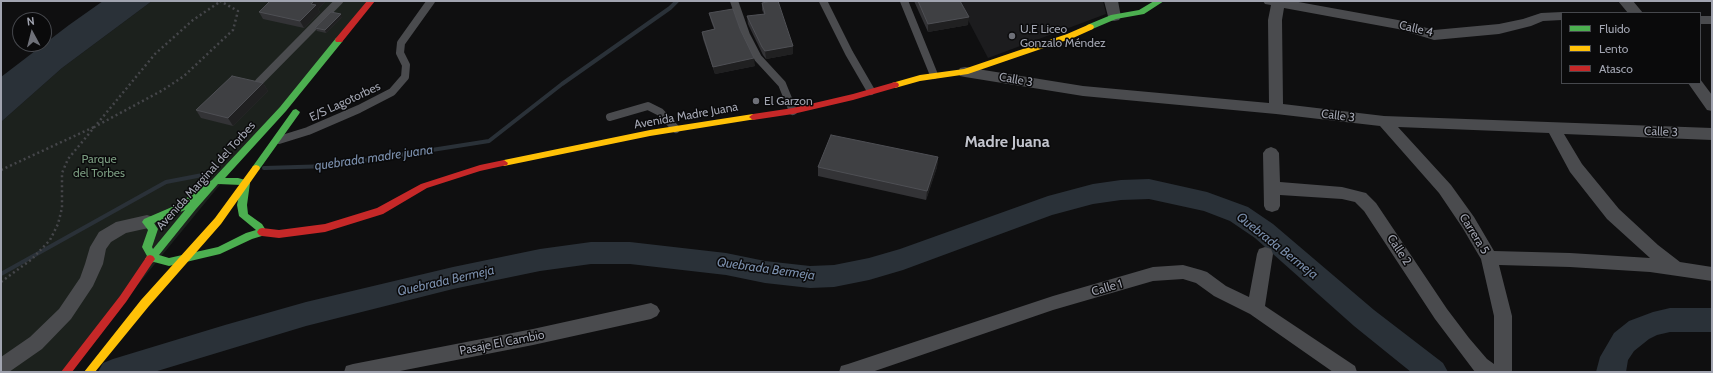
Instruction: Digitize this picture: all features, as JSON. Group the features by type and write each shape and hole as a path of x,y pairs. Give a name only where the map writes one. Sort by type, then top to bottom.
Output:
{"main road":[{"name":"Avenida Marginal del Torbes","path":"66,372 123,299 152,256 194,206 283,109 371,1"},
{"name":"Avenida Madre Juana","path":"262,232 279,234 325,228 380,211 424,186 466,171 676,129 793,111 934,75 965,72 1070,36 1114,18 1141,12 1160,1"},
{"path":"88,372 145,303 218,221 304,102"},
{"path":"217,181 238,181 246,183 242,205 244,216 262,232 249,236 220,250 169,262 159,260 152,256 147,247 153,229 147,222 182,208 205,188 217,181"}],"street":[{"path":"1111,1 1114,18"},
{"path":"1276,109 1275,20 1278,1"},
{"name":"Calle 4","path":"1278,1 1398,25 1434,34 1456,34 1499,29 1526,23 1541,17 1561,16"},
{"path":"1625,1 1635,12"},
{"path":"1701,20 1712,20"},
{"name":"Calle 3","path":"965,72 1083,91 1276,109 1384,121 1712,134"},
{"path":"1696,84 1712,106"},
{"name":"Carrera 5","path":"1384,121 1445,189 1468,222 1489,258 1503,316 1503,372"},
{"path":"1554,127 1576,168 1613,214 1652,250 1675,268"},
{"path":"1271,153 1272,206"},
{"name":"Calle 2","path":"1272,188 1342,193 1360,197 1370,207 1441,314 1463,344 1480,365 1491,372"},
{"path":"1,366 36,343 65,314 87,281 94,264 98,247 105,237 124,226 147,222"},
{"path":"1256,309 1265,254"},
{"path":"1489,258 1570,260 1675,268 1712,274"},
{"name":"Calle 1","path":"848,372 1053,303 1153,274 1183,272 1201,277 1220,291 1256,309 1348,372"},
{"name":"Pasaje El Cambio","path":"353,372 533,337 650,311"}],"lane":[{"path":"259,82 339,1"},
{"name":"E/S Lagotorbes","path":"275,142 308,131 359,109 392,92 405,77 406,65 400,53 401,43 431,1"},
{"path":"734,1 746,35 758,58 782,84 793,111"},
{"path":"823,1 849,53 871,91"},
{"path":"904,1 934,75"},
{"path":"610,117 648,106 660,112 676,129"}],"path":[{"path":"1,170 96,126 168,86 189,72 233,30 237,19 238,10 220,1 193,20 155,54 96,126 68,159 62,173 62,208 58,224 50,240 32,259 1,282"}],"shaded area":[{"path":"103,1 152,1 62,68 1,122 1,77 34,52 52,52 52,38"},
{"name":"U.E Liceo Gonzalo Méndez","path":"958,1 1103,1 1106,14 988,58"}],"green space":[{"name":"Parque del Torbes","path":"152,1 371,1 66,372 1,372 1,122 62,68"}],"building":[{"path":"270,1 314,1 311,4 316,5 300,21 259,12"},
{"path":"778,1 793,46 765,51 747,16 765,14 762,3"},
{"path":"918,1 960,1 969,17 928,24"},
{"path":"733,9 740,29 754,58 713,67 702,32 715,29 709,13"},
{"path":"331,12 341,14 325,30 315,28"},
{"path":"232,76 263,83 228,118 196,110"},
{"path":"831,135 938,157 927,191 818,167"}],"waterway":[{"name":"quebrada madre juana","path":"264,168 330,166 489,141 562,84 670,8 677,1"},
{"name":"quebrada madre juana","path":"1,274 166,182 213,173"},
{"name":"Quebrada Bermeja","path":"113,372 225,337 306,314 453,278 540,260 591,253 630,253 726,264 765,272 810,277 834,276 869,269 903,259 1048,206 1093,194 1121,190 1149,189 1207,202 1239,214 1264,231 1364,318 1433,372"},
{"name":"Quebrada Bermeja","path":"1611,372 1614,357 1624,342 1639,330 1653,324 1670,320 1712,320"}],"traffic: fast":[{"path":"1090,27 1114,17 1141,12 1160,1"},
{"path":"150,259 193,206 283,109 339,40"},
{"path":"256,168 296,112"},
{"path":"217,181 238,181 246,183 242,205 244,216 259,227 262,232 249,236 220,250 169,262 159,260 152,256 147,247 153,229 147,222 182,207 205,188 217,181"}],"traffic: slow":[{"path":"895,85 920,78 965,72 1070,36 1090,27"},
{"path":"504,163 650,133 753,117"},
{"path":"89,372 145,303 218,221 256,168"}],"traffic: jam":[{"path":"339,40 371,1"},
{"path":"753,117 793,111 853,97 895,85"},
{"path":"262,232 279,234 325,228 380,211 424,186 480,168 504,163"},
{"path":"66,372 123,299 150,259"}],"place":[{"name":"U.E Liceo Gonzalo Méndez","path":"1012,36"},
{"name":"El Garzon","path":"756,101"}],"district":[{"name":"Madre Juana","path":"1007,142"}]}
